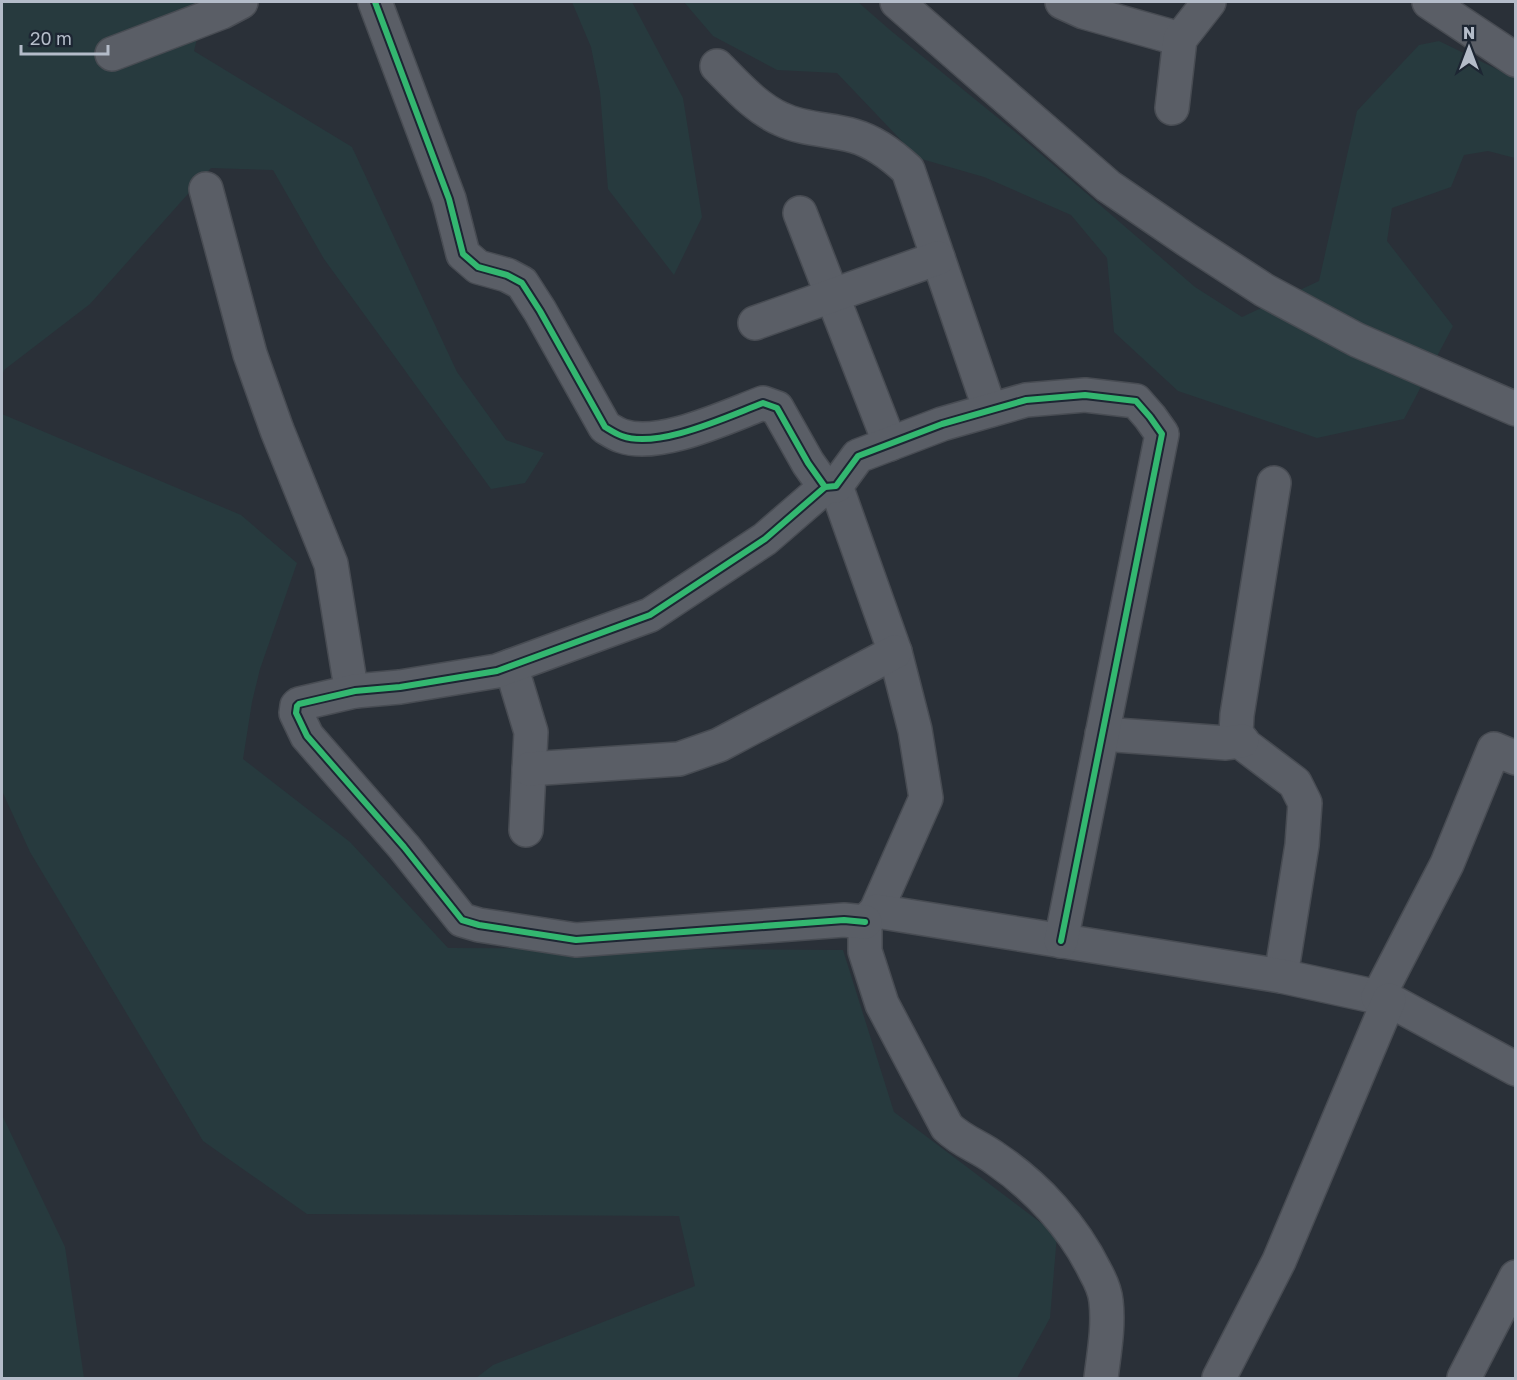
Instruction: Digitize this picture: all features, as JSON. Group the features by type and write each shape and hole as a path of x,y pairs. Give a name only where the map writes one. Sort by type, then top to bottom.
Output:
{"street":[{"path":"111,54 222,12 241,2"},
{"path":"375,2 448,199 463,254 478,267 507,274 522,283 540,310 604,427 623,436 659,438 704,426 762,403 777,408 808,463 831,486 895,652 915,730 926,798 870,917 865,951 882,1004 947,1127 960,1139 995,1158 1024,1181 1065,1222 1084,1247 1106,1299 1107,1333 1101,1378"},
{"path":"897,2 1108,186 1188,240 1264,290 1357,340 1515,409"},
{"path":"1062,2 1084,12 1180,39"},
{"path":"1172,108 1180,39 1209,2"},
{"path":"1429,2 1515,60"},
{"path":"717,66 754,102 781,119 809,128 855,136 889,152 908,170 990,410"},
{"path":"206,189 250,354 331,564 350,682 355,691"},
{"path":"800,213 890,444"},
{"path":"755,323 938,258"},
{"path":"1061,941 1162,434 1136,402 1085,395 1026,400 942,424 858,456 831,486 765,539 650,615 497,671 400,687 355,691 297,706 296,713 307,736 397,838 462,920 479,925 576,940 870,917 1061,941 1281,976 1383,999 1515,1069"},
{"path":"1274,483 1236,733 1246,746 1295,783 1305,803 1302,845 1281,976"},
{"path":"529,769 679,759 719,745 895,652"},
{"path":"511,666 531,732 526,831"},
{"path":"1102,734 1226,743 1242,741"},
{"path":"1219,1378 1279,1262 1383,999 1447,864 1494,749 1515,758"},
{"path":"1464,1378 1515,1277"}],"green space":[{"path":"2,2 206,2 194,51 352,147 457,372 506,440 544,453 525,483 491,489 324,259 273,170 211,168 90,304 4,370 2,376"},
{"path":"572,2 632,2 683,98 702,217 674,275 608,189 600,92 591,47"},
{"path":"684,2 858,2 1020,136 1195,287 1242,317 1319,281 1357,111 1419,45 1439,41 1515,78 1515,158 1488,151 1464,155 1451,187 1392,208 1387,241 1453,326 1404,419 1317,438 1178,391 1114,332 1107,258 1071,215 984,177 918,158 837,73 777,70 713,36"},
{"path":"2,414 241,515 297,563 260,669 243,759 350,842 448,948 843,950 894,1112 1057,1235 1050,1318 1017,1378 476,1378 493,1365 695,1286 679,1216 307,1214 203,1141 30,852 2,791"},
{"path":"2,1115 65,1247 84,1378 2,1378"}],"cycle path":[{"path":"375,2 449,199 463,254 478,267 507,275 522,283 605,427 622,436 637,439 654,438 692,430 763,403 777,408 808,463 825,487"},
{"path":"865,922 844,920 576,940 479,925 462,920 404,847 307,736 296,713 297,706 355,691 400,687 497,671 650,615 765,539 825,487 836,486 858,456 942,424 1026,400 1085,395 1136,401 1162,434 1061,941"}]}
